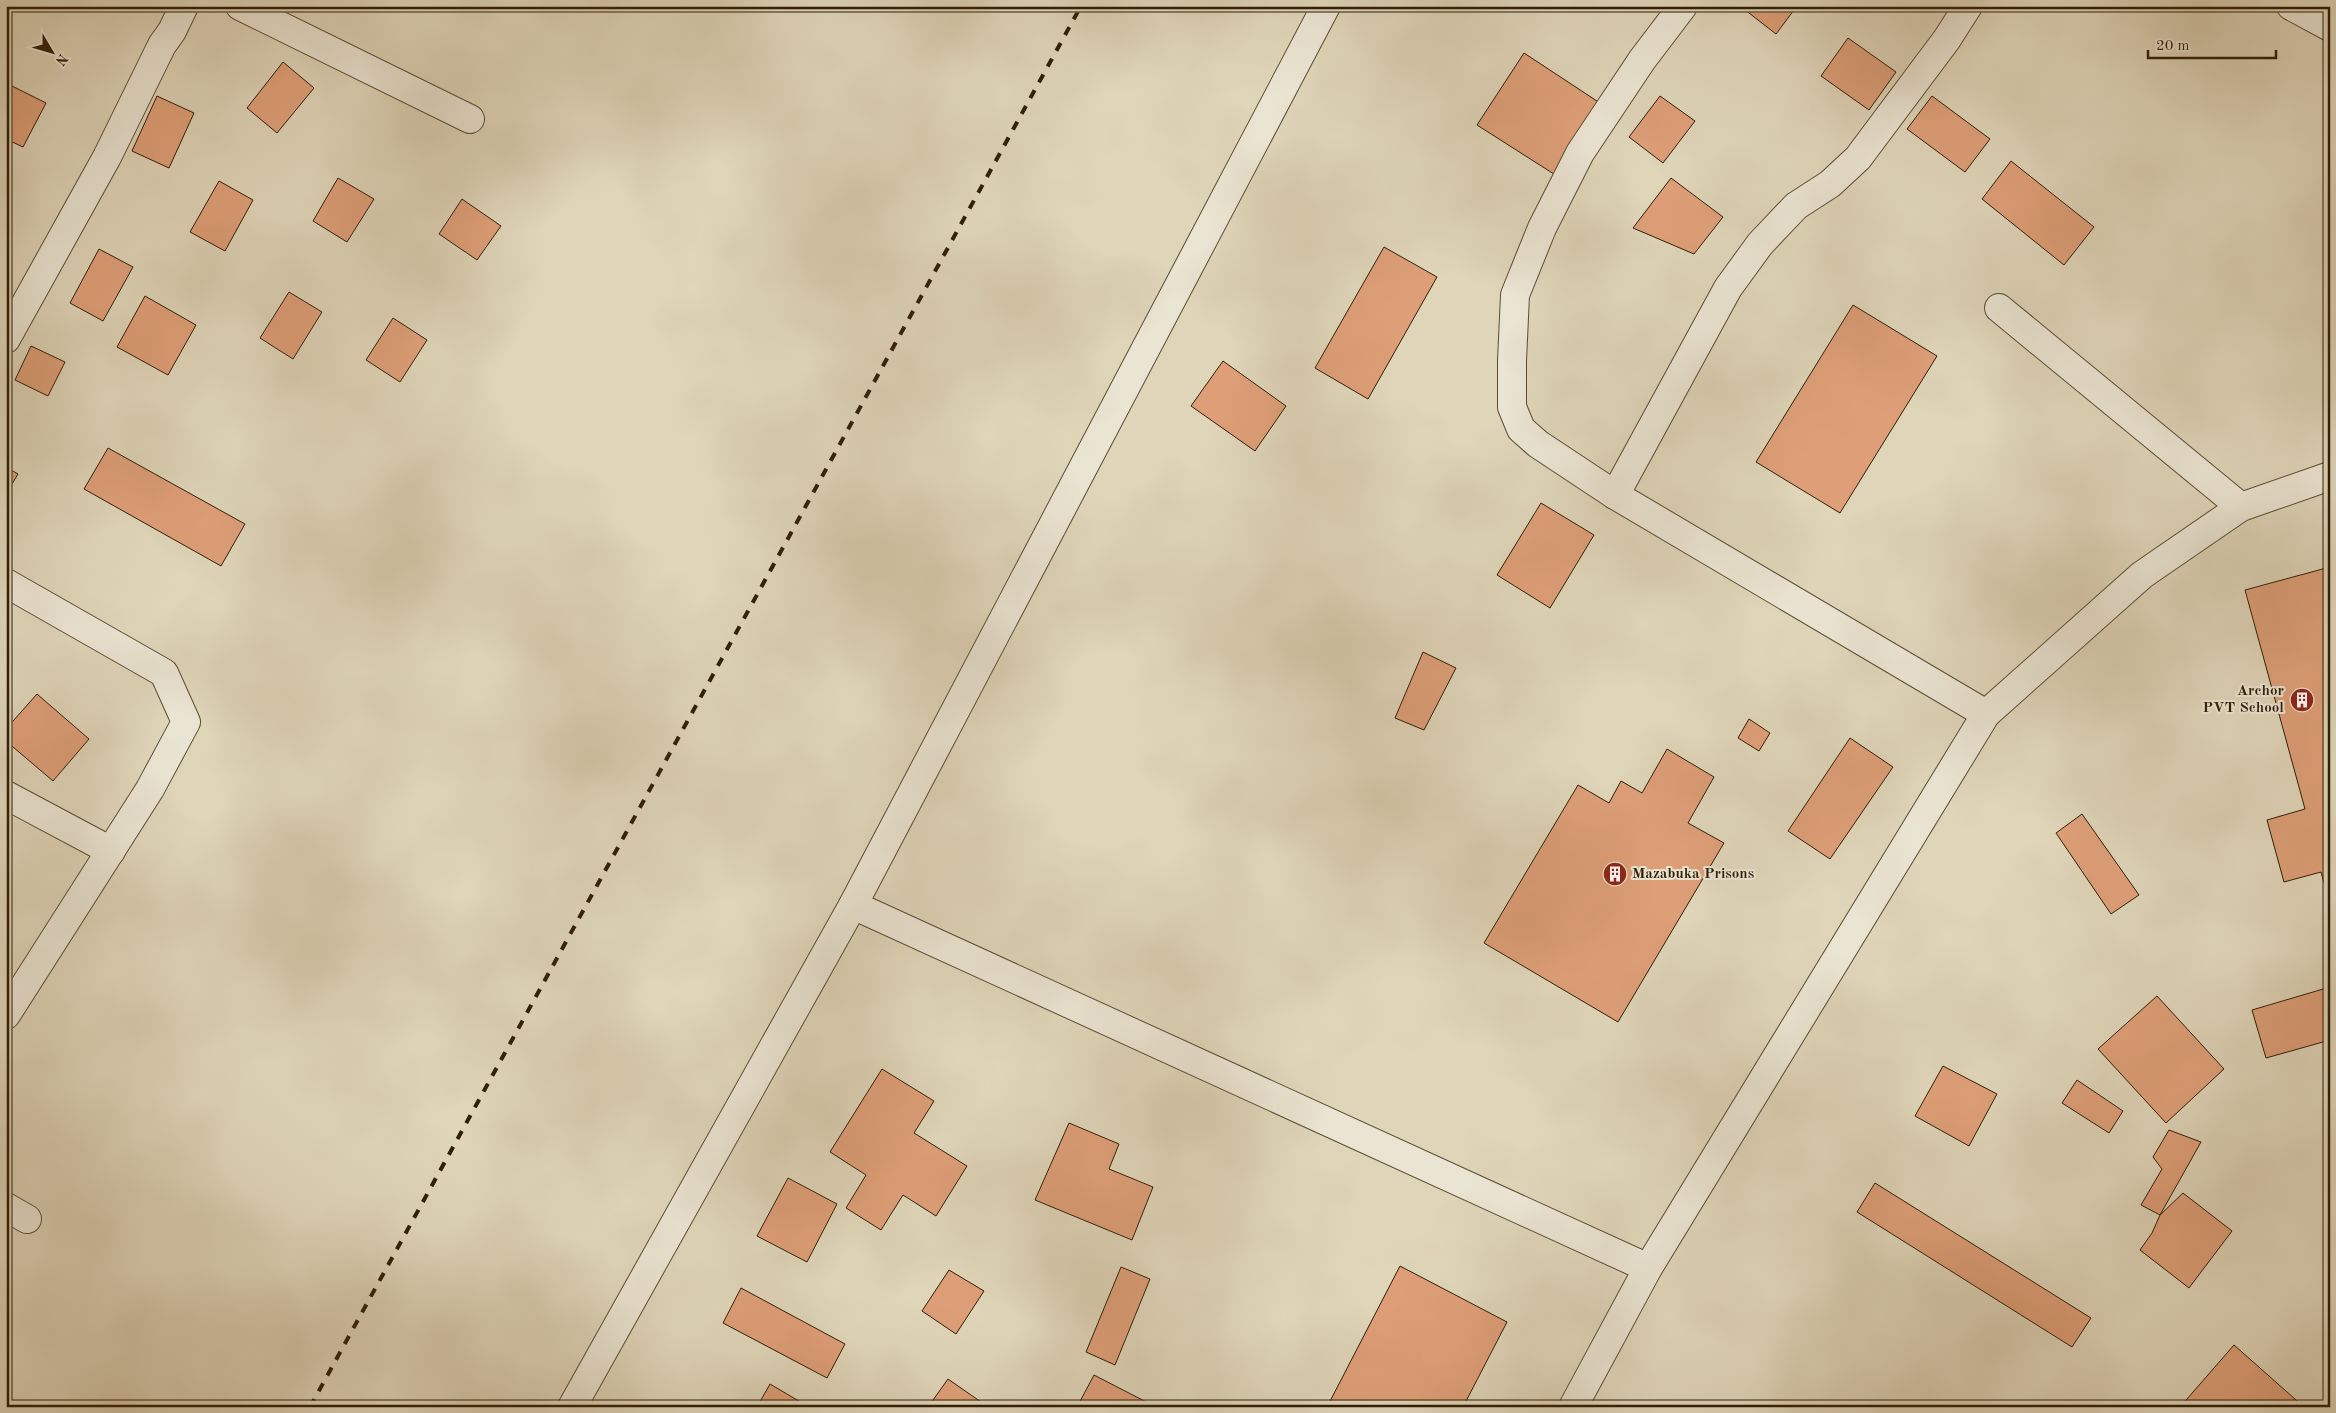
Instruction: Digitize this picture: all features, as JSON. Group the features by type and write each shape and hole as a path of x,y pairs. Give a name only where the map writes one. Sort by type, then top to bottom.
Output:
{"street":[{"path":"6,339 108,157 162,45 172,31 184,6"},
{"path":"240,6 470,119"},
{"path":"572,1407 853,905 1326,6"},
{"path":"1683,6 1642,60 1580,153 1542,228 1515,296 1512,407 1521,429 1538,444 1615,495 1986,714"},
{"path":"1615,495 1728,288 1760,244 1796,206 1830,184 1858,158 1947,39 1968,6"},
{"path":"2292,6 2330,27"},
{"path":"1999,308 2241,507"},
{"path":"1572,1407 1648,1268 1986,714 2142,575 2241,507 2330,476"},
{"path":"6,583 164,673 186,722 150,789 6,1015"},
{"path":"6,795 111,850"},
{"path":"853,905 1648,1268"}],"building":[{"path":"1740,6 1797,6 1776,34"},
{"path":"1848,38 1896,72 1869,110 1821,76"},
{"path":"1524,53 1603,105 1557,176 1477,125"},
{"path":"283,62 314,88 277,133 247,108"},
{"path":"12,86 46,103 23,147 6,139 6,97"},
{"path":"157,96 194,113 169,168 132,151"},
{"path":"1660,96 1695,121 1663,163 1629,137"},
{"path":"1932,96 1990,139 1965,172 1907,129"},
{"path":"2011,161 2094,227 2064,265 1982,199"},
{"path":"338,178 374,199 347,242 313,221"},
{"path":"1671,178 1723,217 1694,254 1633,228"},
{"path":"219,181 253,200 225,251 190,232"},
{"path":"462,199 501,226 477,260 439,234"},
{"path":"1384,247 1437,277 1368,399 1315,368"},
{"path":"99,249 133,267 103,321 70,303"},
{"path":"289,292 322,312 293,359 260,338"},
{"path":"145,296 196,325 168,375 117,347"},
{"path":"1853,305 1937,356 1840,513 1756,462"},
{"path":"393,318 427,340 400,382 366,360"},
{"path":"31,346 65,362 48,396 15,380"},
{"path":"1223,361 1286,406 1255,451 1191,406"},
{"path":"108,448 245,524 221,566 84,489"},
{"path":"6,467 18,474 6,494"},
{"path":"1541,503 1594,535 1550,608 1497,575"},
{"name":"Archor PVT School","path":"2330,567 2330,905 2321,872 2284,882 2267,820 2305,809 2245,590"},
{"path":"1423,652 1456,668 1424,730 1395,718"},
{"path":"37,694 89,739 53,781 6,741 6,729"},
{"path":"1749,719 1770,733 1759,751 1738,738"},
{"path":"1850,738 1893,767 1830,859 1788,831"},
{"name":"Mazabuka Prisons","path":"1667,749 1714,777 1688,823 1724,843 1618,1022 1484,943 1578,785 1609,803 1621,781 1642,793"},
{"path":"2082,814 2139,895 2111,914 2056,833"},
{"path":"2330,987 2330,1040 2266,1058 2252,1010"},
{"path":"2157,996 2224,1069 2166,1123 2098,1049"},
{"path":"1943,1066 1997,1094 1969,1146 1915,1116"},
{"path":"882,1069 934,1101 914,1133 967,1166 936,1216 903,1195 881,1230 846,1208 866,1175 830,1152"},
{"path":"2077,1080 2123,1111 2109,1133 2062,1103"},
{"path":"1069,1123 1119,1144 1109,1169 1153,1187 1132,1240 1035,1200"},
{"path":"2169,1130 2201,1142 2160,1215 2141,1205 2162,1169 2153,1157"},
{"path":"788,1178 837,1204 807,1262 757,1236"},
{"path":"1875,1183 2091,1318 2072,1347 1857,1212"},
{"path":"2183,1193 2232,1231 2189,1288 2140,1250 2152,1233 2160,1215"},
{"path":"1400,1266 1507,1322 1463,1407 1327,1407"},
{"path":"1121,1267 1150,1279 1115,1365 1086,1352"},
{"path":"949,1270 984,1291 956,1334 922,1311"},
{"path":"741,1288 845,1344 827,1378 723,1323"},
{"path":"2234,1345 2304,1407 2180,1407"},
{"path":"1094,1375 1156,1407 1077,1407"},
{"path":"948,1379 981,1402 978,1407 928,1407"},
{"path":"770,1384 809,1407 757,1407"}],"railway":[{"path":"310,1407 1081,6"}],"place":[{"name":"Archor PVT School","path":"2302,700"},
{"name":"Mazabuka Prisons","path":"1615,874"}]}
